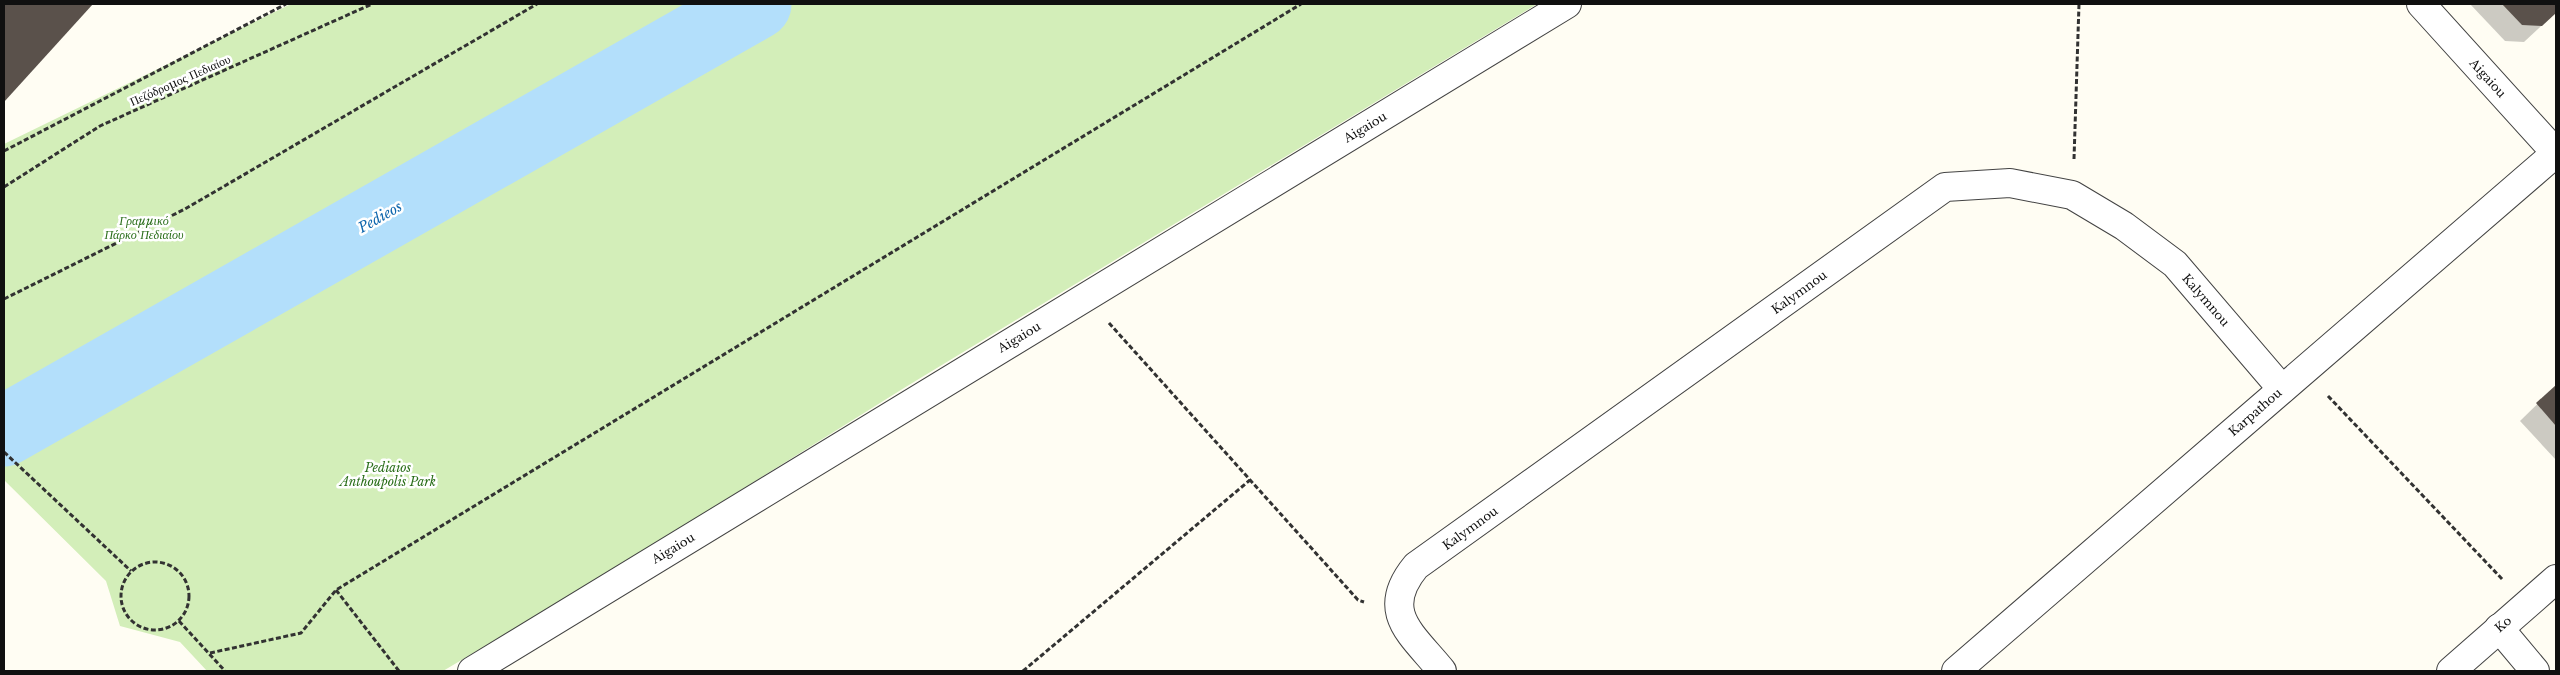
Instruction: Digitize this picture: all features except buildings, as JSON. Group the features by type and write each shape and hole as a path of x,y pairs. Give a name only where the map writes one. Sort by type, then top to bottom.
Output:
{"street":[{"name":"Aigaiou","path":"472,671 1566,4"},
{"name":"Aigaiou","path":"2421,4 2556,153"},
{"name":"Karpathou","path":"1956,671 2556,153"},
{"name":"Kalymnou","path":"1399,611 1398,594 1405,580 1416,566 1945,187 2010,183 2072,195 2124,226 2175,264 2282,388"},
{"name":"Ko","path":"2451,671 2556,579"},
{"path":"1399,611 1407,629 1442,671"},
{"path":"2499,628 2535,671"}],"path":[{"path":"4,151 286,4"},
{"name":"Πεζόδρομος Πεδιαίου","path":"4,187 100,126 372,4"},
{"path":"4,299 185,209 537,4"},
{"path":"210,653 300,633 336,590 1301,4"},
{"path":"2072,195 2079,4"},
{"path":"1086,297 1358,600 1399,611"},
{"path":"2304,370 2526,604"},
{"path":"4,452 57,504 131,571"},
{"path":"1023,671 1250,480"},
{"path":"150,562 172,565 186,581 189,603 179,621 160,630 138,627 123,611 120,589 131,571 150,562"},
{"path":"336,590 399,671"},
{"path":"179,621 225,671"}],"green space":[{"name":"Pediaios Anthoupolis Park","path":"291,4 1537,4 904,388 603,576 443,671 207,671 180,642 120,626 106,581 4,480 4,144"}],"waterway":[{"name":"Pedieos","path":"4,431 756,4"}],"park label":[{"name":"Γραμμικό Πάρκο Πεδιαίου","path":"144,227"}]}
